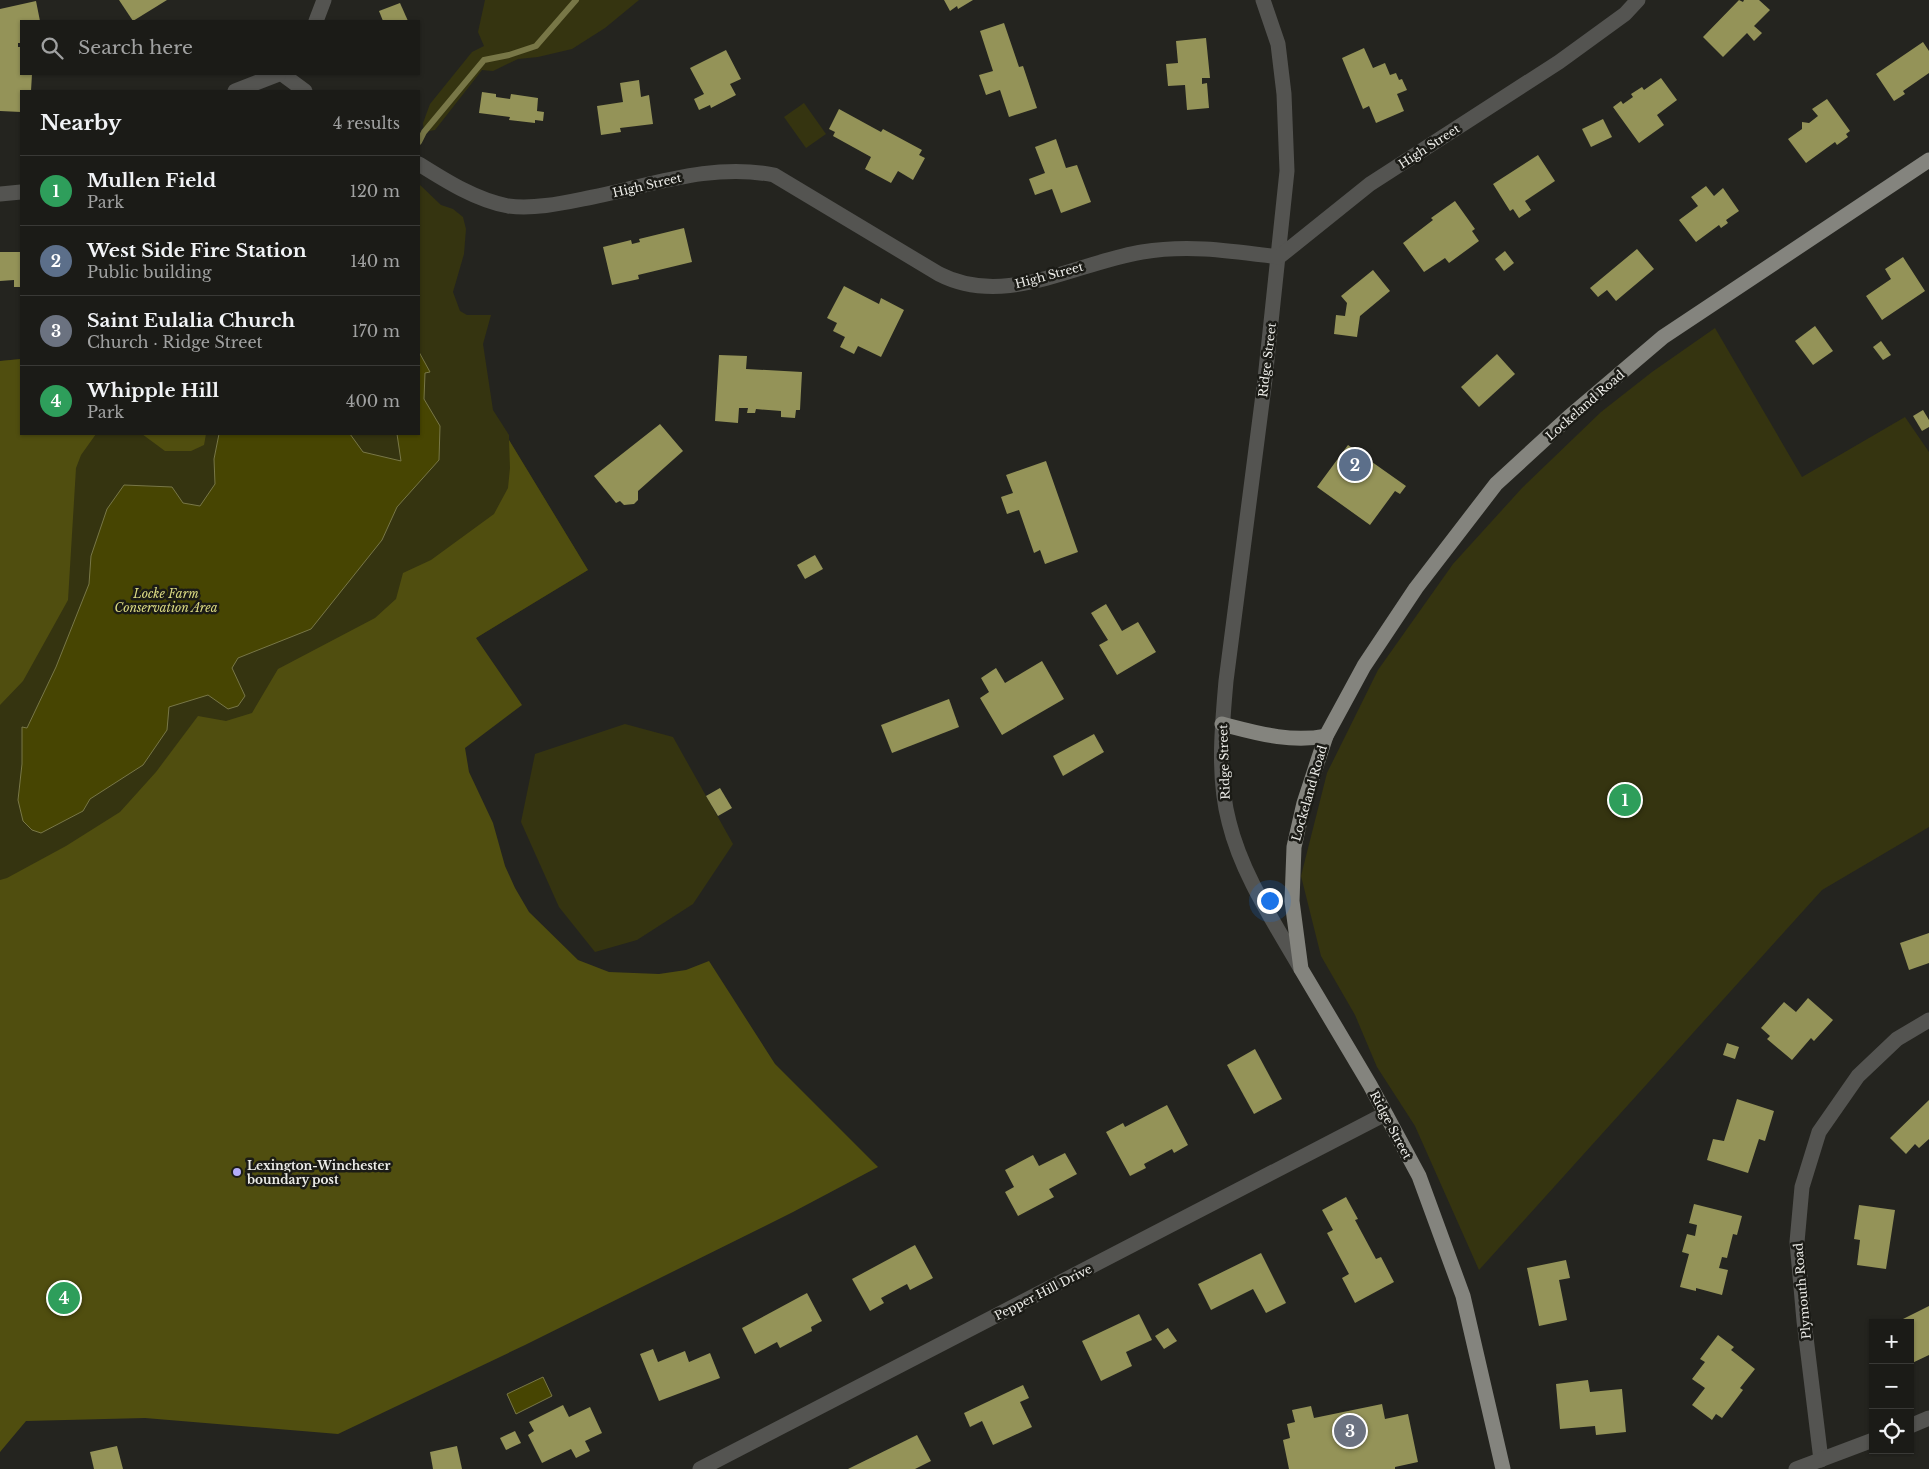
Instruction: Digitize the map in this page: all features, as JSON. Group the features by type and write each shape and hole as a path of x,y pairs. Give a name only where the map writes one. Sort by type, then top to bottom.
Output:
{"main road":[{"name":"Lockeland Road","path":"1301,969 1292,900 1294,847 1304,803 1326,736 1364,666 1416,588 1496,484 1569,417 1663,337 1929,160"},
{"name":"Lockeland Road","path":"1222,724 1281,738 1312,739 1326,736"},
{"name":"Ridge Street","path":"1301,969 1419,1176 1463,1296 1503,1469"}],"street":[{"path":"316,20 324,0"},
{"name":"Ridge Street","path":"1262,0 1278,44 1284,94 1287,171 1279,257 1222,724 1222,762 1225,801 1240,859 1301,969"},
{"name":"High Street","path":"420,165 450,183 487,200 508,206 526,207 552,206 700,173 758,171 774,175 795,186 948,278 976,286 995,287 1021,284 1142,252 1173,249 1213,248 1279,257 1370,184 1559,62 1625,14 1638,0"},
{"path":"238,90 277,75"},
{"path":"281,75 304,90"},
{"path":"0,194 20,192"},
{"name":"Plymouth Road","path":"1822,1460 1804,1321 1797,1242 1802,1187 1819,1132 1858,1076 1897,1039 1929,1020"},
{"name":"Pepper Hill Drive","path":"700,1469 1385,1114"},
{"path":"1914,1424 1929,1418"},
{"path":"1796,1469 1869,1442"}],"green space":[{"path":"485,0 639,0 605,28 572,49 538,57 518,59 493,71 482,70 435,130 424,132 423,123 430,104 472,52 484,46 478,32"},
{"path":"804,103 826,134 806,148 784,117"},
{"name":"Locke Farm Conservation Area","path":"420,185 441,205 453,209 463,217 466,229 464,254 453,292 460,311 467,315 491,315 483,344 493,410 509,435 509,440 588,570 476,638 0,1452 0,361 20,359 20,435 420,435"},
{"path":"1715,328 1802,477 1905,417 1929,452 1929,827 1822,890 1479,1270 1415,1126 1377,1067 1355,1015 1321,956 1301,876 1327,773 1378,670 1453,564 1522,488 1601,412 1652,372"},
{"path":"625,724 673,737 733,844 693,904 637,940 595,952 559,907 521,822 535,754"}],"shaded area":[{"path":"420,354 430,372 425,373 424,399 440,426 439,460 397,507 382,540 311,629 238,658 232,668 245,696 238,706 228,709 208,695 169,707 167,730 143,765 90,799 83,811 41,833 32,830 23,821 18,800 22,764 22,727 27,728 56,667 89,584 91,556 107,509 124,485 172,487 183,503 200,506 215,484 214,459 219,435 351,435 363,452 401,461 397,435 420,435"},
{"path":"20,359 20,435 95,435 81,455 76,468 68,600 23,681 0,705 0,361"},
{"path":"143,435 206,435 204,445 191,451 165,451"},
{"path":"509,440 588,570 476,638 522,705 465,748 469,772 493,823 505,866 515,888 529,912 578,960 609,972 659,974 686,970 709,961 775,1064 878,1167 793,1212 525,1345 338,1434 145,1418 26,1421 0,1452 0,880 66,846 120,812 156,772 198,716 226,721 252,713 278,669 375,618 396,599 403,573 431,560 494,514 508,488 510,468"},
{"path":"543,1377 552,1396 516,1414 507,1394"}],"building":[{"path":"119,0 167,0 135,20 132,20"},
{"path":"944,0 973,0 958,9 957,6 950,11"},
{"path":"1739,0 1743,2 1744,0 1759,0 1770,10 1754,26 1762,33 1754,41 1747,33 1723,57 1703,37"},
{"path":"36,1 40,20 20,20 20,43 18,43 18,47 20,47 20,75 32,75 31,90 20,90 20,112 0,111 0,9"},
{"path":"400,3 408,20 383,20 379,11"},
{"path":"1004,23 1019,67 1023,66 1037,108 1009,117 1000,90 986,95 979,75 993,71 980,31"},
{"path":"1206,38 1210,78 1202,78 1202,84 1207,83 1209,108 1187,110 1185,85 1168,86 1166,64 1178,63 1176,41"},
{"path":"1923,42 1929,51 1929,73 1903,91 1905,94 1894,101 1876,74"},
{"path":"1364,48 1373,68 1385,63 1390,75 1396,73 1399,80 1402,79 1407,90 1397,94 1404,111 1376,123 1369,106 1363,109 1342,58"},
{"path":"726,50 741,79 730,84 736,95 711,108 710,105 699,110 694,99 704,94 690,68"},
{"path":"1661,78 1677,100 1657,115 1664,125 1639,143 1613,107 1621,101 1623,104 1633,97 1631,94 1642,87 1644,90"},
{"path":"639,80 641,97 649,95 653,124 620,128 621,132 601,135 597,106 623,102 620,83"},
{"path":"482,92 510,99 511,94 538,98 537,111 544,112 543,121 535,120 535,123 509,120 510,117 479,113"},
{"path":"1827,99 1850,131 1846,134 1848,137 1837,145 1835,142 1806,163 1788,139 1802,129 1802,122 1809,123 1818,116 1812,109"},
{"path":"839,109 881,132 883,129 922,150 919,155 925,158 913,180 898,171 891,183 865,169 871,157 833,136 835,132 829,129"},
{"path":"1603,119 1612,137 1591,147 1582,129"},
{"path":"1056,139 1066,168 1077,165 1091,202 1061,213 1052,189 1035,195 1029,179 1045,173 1035,147"},
{"path":"1538,155 1555,181 1525,201 1531,210 1519,218 1513,209 1510,211 1493,184"},
{"path":"1706,186 1714,196 1723,188 1739,211 1726,220 1728,223 1721,228 1719,225 1696,242 1679,220 1698,206 1691,197"},
{"path":"1455,201 1475,229 1472,231 1479,241 1449,263 1445,258 1424,272 1403,243 1433,220 1431,218"},
{"path":"684,228 692,262 638,275 639,279 612,285 603,247 631,240 632,244 640,242 639,239"},
{"path":"1637,249 1654,269 1616,301 1607,290 1598,297 1590,288"},
{"path":"1505,251 1514,263 1504,271 1495,259"},
{"path":"0,252 20,252 20,287 14,287 14,280 0,281"},
{"path":"1903,257 1925,291 1882,320 1866,296 1891,279 1885,269"},
{"path":"1373,270 1390,291 1360,316 1357,337 1334,334 1336,315 1345,316 1347,303 1341,296"},
{"path":"844,286 879,304 881,298 904,310 881,357 858,346 854,354 840,347 845,337 833,331 837,323 827,318"},
{"path":"1815,326 1833,351 1813,365 1795,341"},
{"path":"1881,341 1891,355 1883,360 1873,347"},
{"path":"1497,354 1515,374 1479,407 1461,387"},
{"path":"719,355 747,356 746,369 802,372 800,410 796,410 795,418 781,417 781,411 756,409 755,413 747,413 748,408 739,408 738,423 715,421"},
{"path":"1923,410 1929,420 1929,427 1922,431 1913,416"},
{"path":"660,424 683,451 638,491 638,500 634,504 624,505 620,501 616,503 594,476"},
{"path":"1348,445 1406,486 1400,494 1395,491 1370,525 1317,487"},
{"path":"1046,461 1078,552 1045,564 1040,550 1034,553 1019,510 1007,514 1001,497 1013,493 1006,475"},
{"path":"815,555 823,569 805,579 797,565"},
{"path":"1106,604 1122,631 1138,622 1156,652 1117,675 1099,645 1108,640 1091,613"},
{"path":"1042,661 1064,699 1002,735 980,698 989,692 981,678 996,668 1005,683"},
{"path":"949,699 959,727 892,753 881,725"},
{"path":"1094,734 1104,752 1063,776 1053,756"},
{"path":"720,788 732,808 718,816 706,796"},
{"path":"1929,933 1929,963 1909,970 1900,943"},
{"path":"1808,998 1833,1020 1814,1041 1811,1038 1792,1060 1767,1039 1770,1036 1761,1028 1784,1002 1796,1012"},
{"path":"1727,1043 1739,1047 1735,1059 1723,1055"},
{"path":"1255,1049 1282,1099 1254,1114 1227,1065"},
{"path":"1737,1099 1774,1111 1765,1141 1759,1139 1748,1173 1707,1160 1713,1139 1724,1141"},
{"path":"1929,1100 1929,1139 1919,1148 1915,1144 1906,1154 1890,1138"},
{"path":"1167,1105 1188,1145 1174,1153 1172,1149 1144,1164 1146,1168 1130,1176 1106,1132 1123,1123 1125,1127"},
{"path":"1065,1153 1077,1174 1049,1189 1054,1197 1018,1216 1005,1192 1014,1187 1005,1170 1033,1155 1039,1166"},
{"path":"1346,1197 1358,1219 1355,1220 1376,1259 1381,1257 1394,1282 1355,1303 1342,1278 1349,1274 1327,1233 1333,1230 1322,1210"},
{"path":"1694,1204 1742,1216 1737,1235 1733,1234 1727,1258 1722,1257 1719,1268 1728,1270 1722,1295 1696,1288 1696,1291 1680,1287 1689,1254 1682,1252 1687,1234 1695,1236 1697,1225 1689,1223"},
{"path":"1859,1205 1895,1210 1886,1269 1857,1265 1860,1240 1854,1239"},
{"path":"915,1245 933,1278 910,1290 907,1284 881,1298 884,1303 870,1311 852,1279"},
{"path":"1261,1253 1286,1303 1266,1313 1253,1289 1211,1310 1198,1284"},
{"path":"1566,1260 1570,1278 1559,1280 1567,1320 1539,1326 1527,1268"},
{"path":"807,1293 822,1321 811,1327 812,1331 780,1348 777,1342 755,1354 742,1328"},
{"path":"1929,1306 1929,1355 1914,1362 1914,1319 1903,1319"},
{"path":"1139,1314 1152,1340 1126,1352 1132,1366 1101,1381 1082,1341"},
{"path":"1168,1328 1177,1341 1164,1349 1155,1336"},
{"path":"1718,1335 1734,1347 1731,1350 1755,1369 1740,1388 1743,1390 1722,1418 1716,1414 1712,1420 1692,1405 1705,1388 1692,1379 1705,1362 1700,1359"},
{"path":"653,1349 658,1362 685,1351 689,1362 710,1353 720,1378 659,1401 640,1354"},
{"path":"1588,1380 1590,1392 1622,1389 1626,1432 1596,1435 1595,1426 1560,1429 1556,1384"},
{"path":"1023,1385 1029,1398 1020,1402 1032,1427 993,1445 982,1421 970,1427 964,1413"},
{"path":"1382,1404 1385,1419 1408,1414 1418,1462 1395,1467 1395,1469 1289,1469 1283,1440 1290,1438 1287,1424 1295,1422 1292,1410 1311,1406 1314,1418"},
{"path":"563,1405 569,1417 590,1407 602,1433 585,1441 590,1451 576,1458 571,1449 542,1463 528,1435 534,1431 529,1422"},
{"path":"515,1431 521,1443 506,1450 500,1438"},
{"path":"917,1435 931,1461 915,1469 848,1469"},
{"path":"117,1446 123,1469 94,1469 90,1452"},
{"path":"457,1446 462,1469 433,1469 430,1452"}],"waterway":[{"path":"420,140 424,132 484,60 509,55 536,46 576,0"}],"place":[{"name":"West Side Fire Station","path":"1355,465"},
{"name":"Mullen Field","path":"1625,800"},
{"name":"Lexington-Winchester boundary post","path":"237,1172"},
{"name":"Whipple Hill","path":"64,1298"},
{"name":"Saint Eulalia Church","path":"1350,1431"}]}
